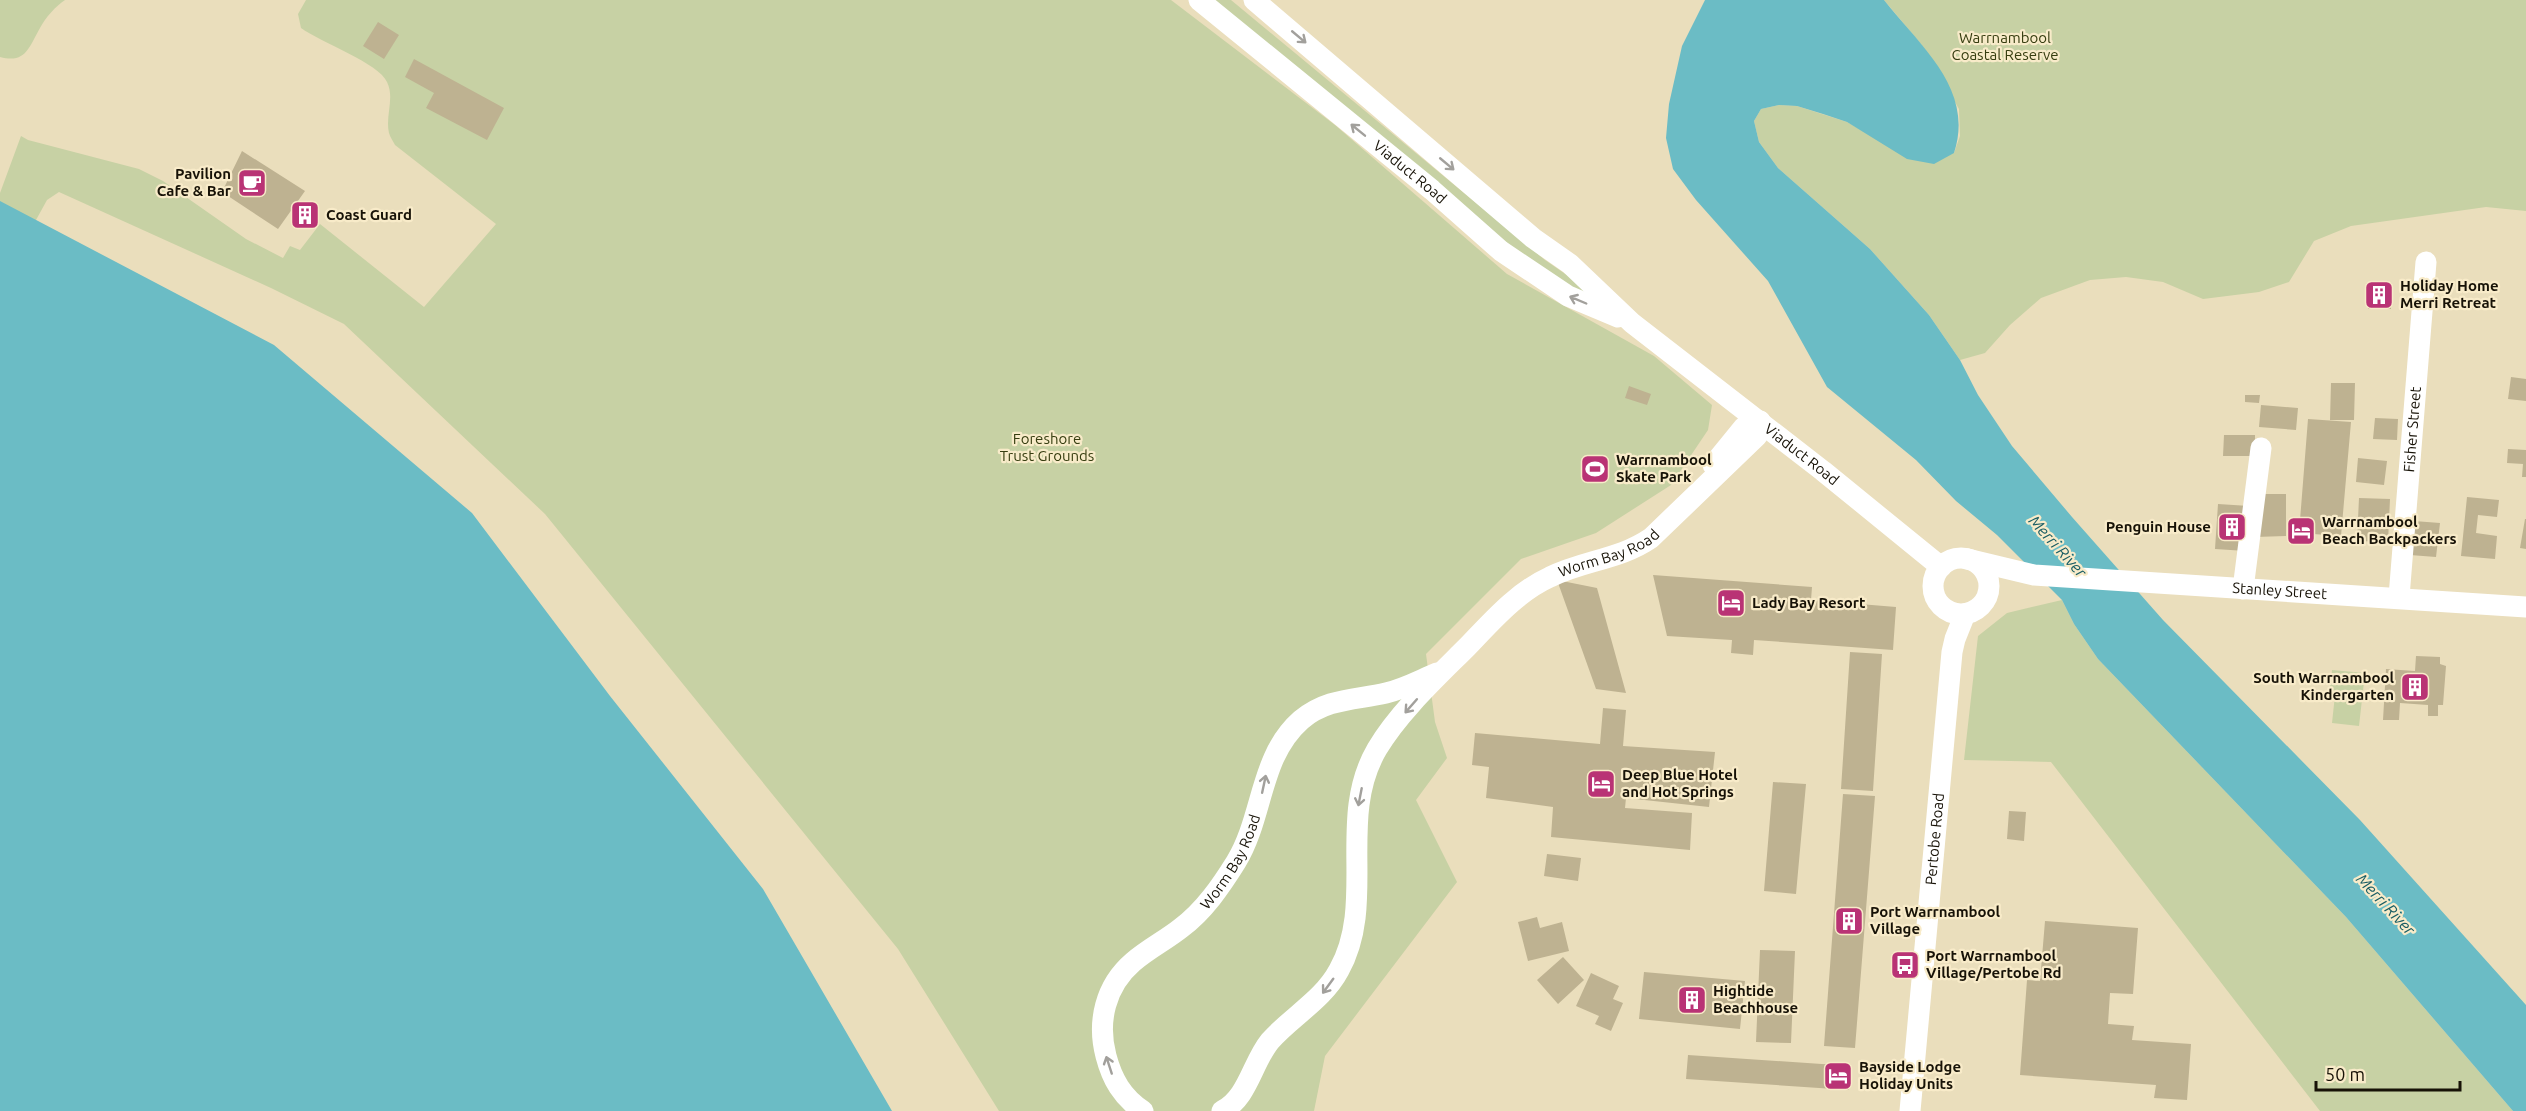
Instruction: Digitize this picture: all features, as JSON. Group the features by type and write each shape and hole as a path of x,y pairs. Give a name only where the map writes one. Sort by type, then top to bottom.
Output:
{"street":[{"name":"Viaduct Road","path":"1199,0 1432,190 1501,252 1568,296 1632,323"},
{"name":"Viaduct Road","path":"1254,0 1533,238 1570,264 1632,323 1941,567"},
{"name":"Fisher Street","path":"2399,597 2426,262"},
{"name":"Worm Bay Road","path":"1222,1111 1237,1100 1254,1065 1269,1042 1318,999 1339,970 1352,936 1356,912 1356,831 1359,798 1367,768 1381,744 1443,670 1508,606 1530,588 1564,571 1634,549 1651,538 1757,436 1760,422"},
{"path":"2243,589 2261,448"},
{"path":"1958,558 1967,559 1982,568 1987,575 1988,593 1984,601 1973,611 1965,614 1958,614 1944,608 1939,603 1933,588 1934,580 1941,567 1958,558"},
{"name":"Stanley Street","path":"1967,559 2034,575 2526,607"},
{"name":"Stanley Street","path":"1984,601 2007,584 2034,575"},
{"name":"Pertobe Road","path":"1944,608 1955,639"},
{"name":"Pertobe Road","path":"1910,1111 1955,639 1965,614"},
{"name":"Worm Bay Road","path":"1143,1111 1128,1100 1115,1083 1103,1046 1101,1023 1111,990 1132,962 1182,928 1205,905 1227,876 1251,832 1272,758 1288,733 1319,708 1334,702 1406,687 1443,670"},
{"path":"1359,696 1374,702 1385,716 1386,729 1381,744"}],"green space":[{"path":"0,0 65,0 45,20 26,52 9,59 0,57"},
{"name":"Foreshore Trust Grounds","path":"306,0 1171,0 1335,125 1507,274 1654,356 1712,405 1708,430 1671,485 1596,533 1521,559 1426,654 1435,722 1447,758 1416,800 1457,882 1325,1056 1314,1111 999,1111 898,949 545,514 344,324 271,288 59,192 47,200 36,220 20,266 0,219 0,193 21,136 28,140 139,169 163,181 246,239 283,258 290,246 300,250 320,224 424,307 496,224 395,145 388,127 390,94 387,82 382,75 361,60 301,28 298,14"},
{"path":"1208,0 1231,0 1545,260 1606,302 1597,307 1537,268"},
{"name":"Warrnambool Coastal Reserve","path":"1884,0 2526,0 2526,211 2486,207 2351,226 2314,241 2289,282 2259,292 2203,299 2163,282 2126,277 2090,280 2041,298 2010,325 1985,353 1960,360 1929,315 1870,249 1778,168 1759,142 1754,121 1761,109 1779,105 1797,106 1847,122 1877,139 1954,153 1960,136 1959,109 1921,44"},
{"path":"2062,600 2074,624 2098,659 2346,917 2513,1111 2320,1111 2051,762 1964,760 1978,636 2007,613"},
{"path":"2332,670 2365,673 2359,726 2332,723 2335,695 2330,688"}],"water":[{"name":"Merri River","path":"1705,0 1884,0 1928,52 1951,89 1957,109 1958,130 1954,153 1934,164 1907,159 1847,122 1797,106 1779,105 1761,109 1754,121 1759,142 1778,168 1870,249 1929,315 1960,360 1978,395 2012,446 2163,620 2360,820 2526,1005 2526,1111 2513,1111 2346,917 2098,659 2074,624 2062,600 1997,535 1956,501 1916,460 1827,387 1768,281 1696,200 1673,169 1666,138 1669,104 1682,46"},
{"path":"0,201 274,345 472,513 610,696 763,889 892,1111 0,1111"}],"building":[{"path":"378,22 399,35 384,59 363,46"},
{"path":"414,59 504,108 487,140 426,108 434,93 405,77"},
{"path":"242,151 305,191 278,229 222,192"},
{"name":"Coast Guard","path":"306,203 317,212 305,227 294,218"},
{"name":"Holiday Home Merri Retreat","path":"2368,282 2390,282 2391,309 2368,309"},
{"path":"2511,377 2526,379 2526,401 2508,399"},
{"path":"2331,383 2355,383 2354,420 2330,420"},
{"path":"1629,386 1651,394 1647,405 1625,398"},
{"path":"2245,395 2260,395 2259,403 2245,402"},
{"path":"2261,405 2298,408 2296,430 2259,427"},
{"path":"2375,418 2398,419 2397,440 2373,439"},
{"path":"2308,419 2351,422 2341,536 2299,533"},
{"path":"2224,435 2255,435 2255,456 2223,456"},
{"path":"2508,449 2526,450 2526,477 2522,477 2523,464 2507,463"},
{"path":"2358,458 2387,461 2384,485 2356,482"},
{"path":"2255,494 2286,494 2286,536 2255,537"},
{"path":"2467,497 2499,500 2497,517 2478,515 2476,533 2497,536 2495,559 2461,556"},
{"path":"2359,498 2390,499 2388,542 2357,541"},
{"name":"Penguin House","path":"2218,504 2249,506 2246,551 2215,549"},
{"path":"2526,519 2526,549 2520,548"},
{"path":"2414,521 2440,523 2436,557 2410,555"},
{"path":"1653,575 1812,587 1811,600 1896,607 1893,650 1754,640 1753,655 1731,653 1732,640 1667,636"},
{"path":"1557,580 1597,588 1626,693 1596,689"},
{"path":"1850,652 1882,654 1873,791 1841,789"},
{"name":"South Warrnambool Kindergarten","path":"2416,656 2440,657 2440,664 2446,666 2443,705 2438,705 2438,716 2428,716 2428,705 2400,703 2399,720 2383,720 2386,669 2415,671"},
{"path":"1603,708 1626,710 1623,746 1715,752 1709,807 1626,798 1625,808 1692,813 1690,850 1551,837 1553,807 1486,798 1489,767 1472,765 1475,733 1600,744"},
{"path":"1773,782 1806,784 1796,894 1764,891"},
{"name":"Port Warrnambool Village","path":"1843,794 1875,796 1855,1048 1824,1046"},
{"path":"2009,811 2026,812 2024,841 2007,839"},
{"path":"1547,854 1581,858 1578,881 1544,876"},
{"path":"1537,917 1540,928 1562,922 1569,951 1528,961 1518,922"},
{"path":"2045,921 2138,928 2133,994 2110,993 2108,1024 2134,1026 2132,1040 2191,1044 2187,1100 2154,1098 2156,1085 2020,1075 2027,980 2040,981"},
{"path":"1760,950 1795,951 1791,1043 1756,1042"},
{"path":"1563,957 1584,980 1558,1004 1537,980"},
{"name":"Hightide Beachhouse","path":"1644,972 1745,981 1740,1029 1639,1019"},
{"path":"1591,973 1619,986 1613,999 1623,1003 1611,1031 1595,1024 1599,1016 1576,1006"},
{"path":"1688,1055 1851,1066 1849,1090 1686,1079"}],"place":[{"name":"Pavilion Cafe & Bar","path":"252,183"},
{"name":"Coast Guard","path":"305,215"},
{"name":"Holiday Home Merri Retreat","path":"2379,295"},
{"name":"Warrnambool Skate Park","path":"1595,469"},
{"name":"Penguin House","path":"2232,527"},
{"name":"Warrnambool Beach Backpackers","path":"2301,531"},
{"name":"Lady Bay Resort","path":"1731,603"},
{"name":"South Warrnambool Kindergarten","path":"2415,687"},
{"name":"Deep Blue Hotel and Hot Springs","path":"1601,784"},
{"name":"Port Warrnambool Village","path":"1849,921"},
{"name":"Port Warrnambool Village/Pertobe Rd","path":"1905,965"},
{"name":"Hightide Beachhouse","path":"1692,1000"},
{"name":"Bayside Lodge Holiday Units","path":"1838,1076"}]}
